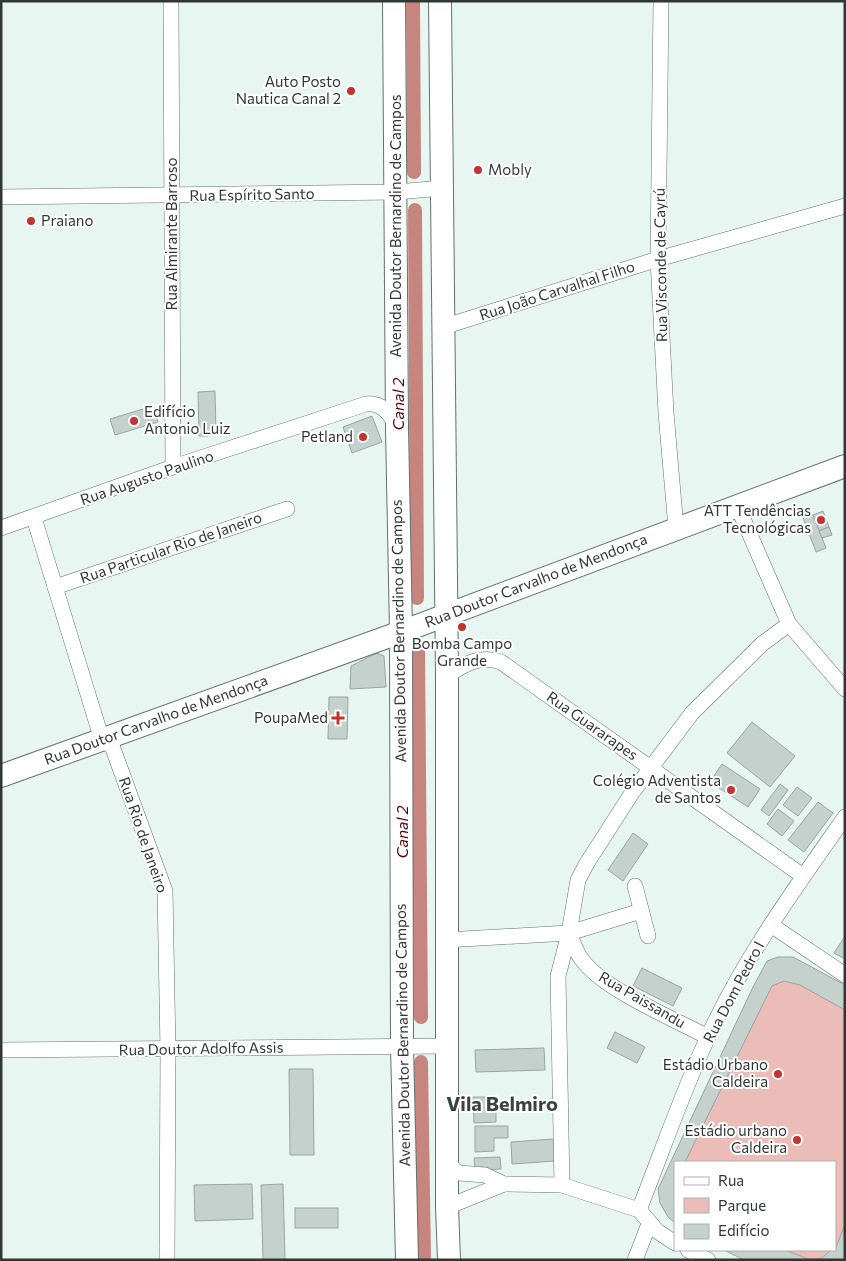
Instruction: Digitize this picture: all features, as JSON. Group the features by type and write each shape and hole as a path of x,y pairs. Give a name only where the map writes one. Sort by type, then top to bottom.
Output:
{"main road":[{"name":"Avenida Doutor Bernardino de Campos","path":"394,1 397,192 396,428 401,632 402,1046 407,1260"},
{"path":"440,1 447,676 446,940 447,1207 449,1260"},
{"name":"Rua Doutor Carvalho de Mendonça","path":"1,776 401,632 845,466"}],"street":[{"name":"Rua Almirante Barroso","path":"171,1 173,468"},
{"name":"Rua Visconde de Cayrú","path":"660,1 658,259 666,413 676,528"},
{"name":"Rua Espírito Santo","path":"1,197 397,192 442,188"},
{"name":"Rua João Carvalhal Filho","path":"443,327 658,259 845,206"},
{"name":"Rua Augusto Paulino","path":"1,528 366,404 377,404 386,410 396,428"},
{"path":"737,505 789,624 845,689"},
{"name":"Rua Particular Rio de Janeiro","path":"55,587 287,509"},
{"name":"Rua Rio de Janeiro","path":"34,518 102,740 112,746 165,891 168,1050 168,1260"},
{"path":"562,1186 558,976 569,933 578,880 632,793 692,713 762,644 789,624"},
{"name":"Rua Guararapes","path":"447,676 469,662 482,659 500,662 803,876"},
{"name":"Rua Dom Pedro I","path":"638,1210 708,1037 736,982 803,876 845,817"},
{"path":"634,886 648,936"},
{"path":"446,940 569,933 641,911"},
{"path":"771,925 845,975"},
{"name":"Rua Paissandu","path":"569,933 580,956 594,973 618,989 708,1037"},
{"name":"Rua Doutor Adolfo Assis","path":"1,1050 447,1046"},
{"path":"447,1156 453,1169 459,1173 485,1175 504,1184 562,1186 638,1210 649,1224 674,1241"},
{"path":"447,1207 504,1184"},
{"path":"635,1260 649,1224"},
{"path":"690,1251 708,1260"}],"green space":[{"name":"Estádio Urbano Caldeira","path":"778,957 793,957 845,985 845,1260 744,1260 726,1251 836,1251 836,1161 674,1161 674,1222 665,1212 660,1199 658,1189 767,961"}],"building":[{"path":"215,391 216,432 208,432 208,436 199,436 198,392"},
{"name":"Edifício Antonio Luiz","path":"153,406 158,422 115,435 110,419"},
{"name":"Petland","path":"372,416 382,442 352,453 343,427"},
{"path":"823,511 829,527 819,531 813,515"},
{"path":"813,515 826,548 816,552 803,518"},
{"path":"829,527 832,535 822,538 819,531"},
{"path":"377,653 384,656 386,687 350,689 351,666"},
{"name":"PoupaMed","path":"329,697 348,697 347,739 328,739"},
{"path":"752,722 795,756 770,787 727,753"},
{"path":"722,764 760,789 748,807 710,782"},
{"path":"780,784 788,790 769,816 761,810"},
{"path":"797,787 812,798 798,816 783,805"},
{"path":"818,802 833,813 804,852 788,840"},
{"path":"778,809 794,821 782,836 767,824"},
{"path":"633,833 648,844 623,881 608,870"},
{"path":"845,936 845,959 834,953"},
{"path":"778,957 793,957 845,985 845,1010 800,985 784,981 772,986 685,1161 674,1161 674,1222 668,1217 660,1203 658,1189 767,961"},
{"path":"642,968 682,988 673,1006 633,986"},
{"path":"615,1032 645,1047 637,1063 607,1048"},
{"path":"544,1048 545,1070 476,1072 475,1050"},
{"path":"289,1069 313,1069 314,1155 290,1155"},
{"path":"473,1097 488,1097 488,1106 496,1106 496,1122 474,1123"},
{"path":"475,1126 508,1126 508,1138 494,1138 494,1151 475,1152"},
{"path":"553,1139 555,1161 512,1164 511,1142"},
{"path":"500,1157 501,1169 475,1170 474,1158"},
{"path":"252,1184 253,1219 195,1221 194,1185"},
{"path":"283,1184 285,1260 263,1260 261,1185"},
{"path":"295,1208 338,1208 338,1228 295,1228"},
{"path":"845,1224 845,1260 811,1260 822,1258 830,1251 836,1251"},
{"path":"726,1251 788,1251 811,1260 744,1260"}],"waterway":[{"name":"Canal 2","path":"413,1 414,172"},
{"name":"Canal 2","path":"415,210 417,598"},
{"name":"Canal 2","path":"418,647 421,1017"},
{"name":"Canal 2","path":"421,1062 424,1260"}],"place":[{"name":"Auto Posto Nautica Canal 2","path":"351,91"},
{"name":"Mobly","path":"478,170"},
{"name":"Praiano","path":"31,221"},
{"name":"Edifício Antonio Luiz","path":"134,421"},
{"name":"Petland","path":"363,437"},
{"name":"ATT Tendências Tecnológicas","path":"821,520"},
{"name":"Bomba Campo Grande","path":"462,627"},
{"name":"PoupaMed","path":"338,718"},
{"name":"Colégio Adventista de Santos","path":"731,790"},
{"name":"Estádio Urbano Caldeira","path":"778,1074"},
{"name":"Estádio urbano Caldeira","path":"797,1140"}],"district":[{"name":"Vila Belmiro","path":"502,1104"}]}
